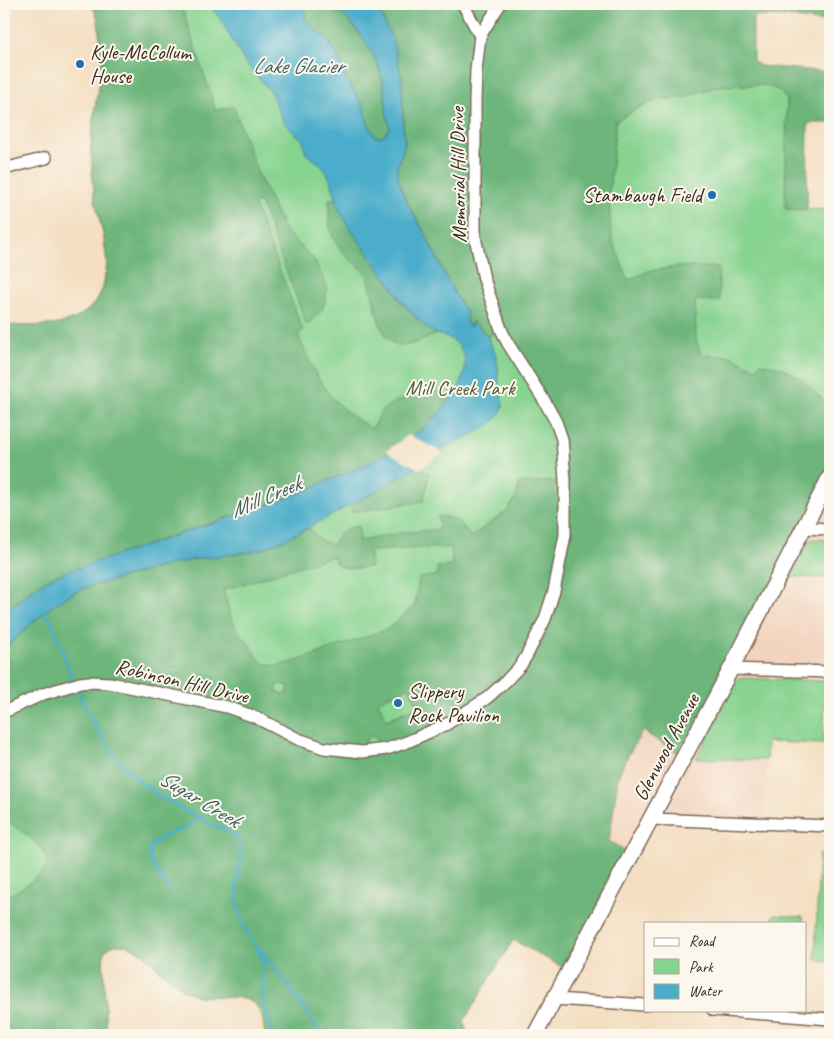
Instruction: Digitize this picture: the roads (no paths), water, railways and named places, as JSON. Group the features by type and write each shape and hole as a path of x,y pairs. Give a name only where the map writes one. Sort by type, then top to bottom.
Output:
{"main road":[{"name":"Glenwood Avenue","path":"535,1035 731,669 830,477"}],"street":[{"path":"463,4 480,36"},
{"name":"Memorial Hill Drive","path":"500,4 480,36 476,70 475,237 494,312 504,336 556,422 562,439 565,481"},
{"path":"4,169 46,158"},
{"name":"Robinson Hill Drive","path":"4,712 32,698 65,687 90,682 110,683 227,707 255,717 298,739 324,748 353,752 372,752 407,742 447,724 487,698 521,665 545,619 554,591 564,536 565,481"},
{"path":"804,528 830,529"},
{"path":"731,669 830,672"},
{"path":"651,819 830,826"},
{"path":"555,999 644,1005"},
{"path":"739,1012 830,1019"}],"water":[{"name":"Lake Glacier","path":"208,4 307,4 305,18 309,24 330,42 348,82 363,105 368,124 375,136 382,137 390,128 379,68 362,36 338,10 329,4 376,4 392,39 402,77 405,142 397,167 401,188 455,295 468,315 466,316 467,324 470,326 473,322 488,337 496,355 503,404 502,410 497,418 487,427 447,447 375,492 298,533 265,548 250,552 172,564 81,589 60,601 4,649 4,612 41,583 57,575 287,498 363,466 391,451 425,427 441,411 460,386 465,369 465,360 461,349 456,342 436,334 424,326 400,300 349,227 339,209 331,181 326,172 320,164 306,154 303,141 283,121 270,91 241,56 219,17"}],"waterway":[{"name":"Sugar Creek","path":"46,613 54,628 73,681"},
{"name":"Sugar Creek","path":"76,687 100,733 131,773 167,801 238,838 241,856 237,883 238,908 247,932 262,960 263,996 272,1035"},
{"path":"170,889 151,861 150,850 157,840 185,828 198,817"},
{"path":"258,947 279,973 322,1035"}],"place":[{"name":"Kyle-McCollum House","path":"80,64"},
{"name":"Stambaugh Field","path":"712,195"},
{"name":"Slippery Rock Pavilion","path":"398,703"}],"park label":[{"name":"Mill Creek Park","path":"460,388"}],"water label":[{"name":"Mill Creek","path":"265,496"}]}
